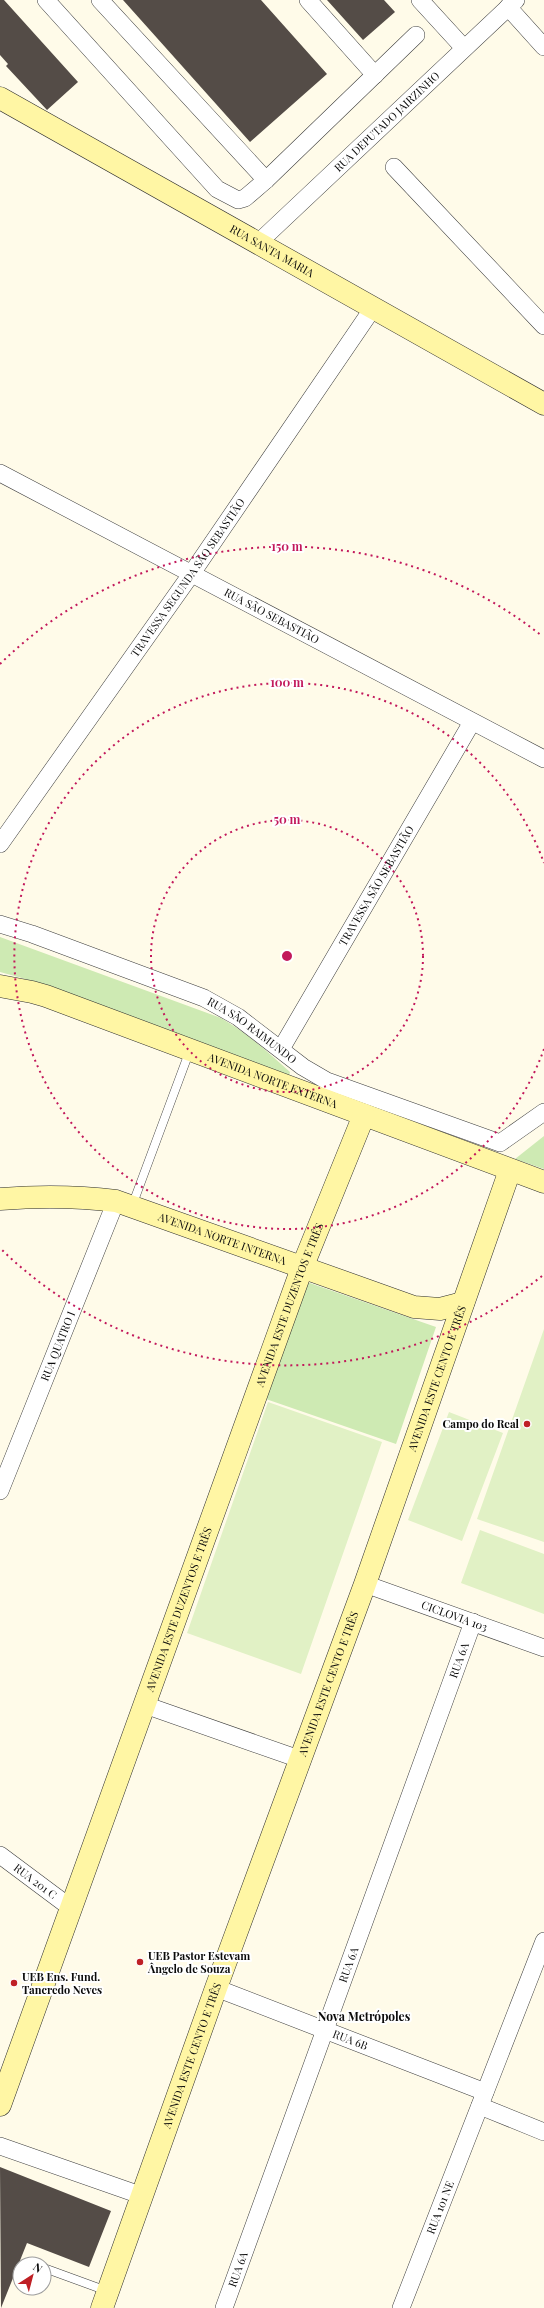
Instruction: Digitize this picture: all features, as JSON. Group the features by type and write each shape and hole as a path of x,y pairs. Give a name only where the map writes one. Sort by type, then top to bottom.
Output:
{"main road":[{"name":"RUA SANTA MARIA","path":"0,98 544,404"},
{"name":"AVENIDA NORTE EXTERNA","path":"0,986 32,992 190,1049 364,1116 501,1159 544,1182"},
{"name":"AVENIDA ESTE DUZENTOS E TRÊS","path":"0,2105 302,1268 364,1116"},
{"name":"AVENIDA ESTE CENTO E TRÊS","path":"105,2300 216,1988 302,1760 463,1303 501,1159"},
{"name":"AVENIDA NORTE INTERNA","path":"0,1199 81,1196 124,1204 414,1307 440,1309 463,1303"}],"street":[{"path":"46,0 217,189 238,200 246,198 266,180 416,35"},
{"path":"100,0 266,180"},
{"path":"308,0 375,75"},
{"path":"420,0 463,48"},
{"path":"512,4 544,47"},
{"name":"RUA DEPUTADO JAIRZINHO","path":"258,243 463,48 512,4"},
{"path":"394,167 544,326"},
{"name":"TRAVESSA SEGUNDA SÃO SEBASTIÃO","path":"0,844 192,573 373,308"},
{"name":"RUA SÃO SEBASTIÃO","path":"0,473 544,759"},
{"name":"TRAVESSA SÃO SEBASTIÃO","path":"281,1049 472,722"},
{"name":"RUA SÃO RAIMUNDO","path":"0,924 204,998 238,1017 312,1073 501,1159"},
{"path":"501,1159 544,1112"},
{"name":"RUA QUATRO I","path":"0,1492 124,1204"},
{"name":"CICLOVIA 103","path":"365,1584 544,1648"},
{"name":"RUA 6A","path":"224,2308 473,1622"},
{"path":"145,1705 302,1760"},
{"name":"RUA 201 C","path":"0,1855 71,1908"},
{"name":"RUA 101 NE","path":"401,2308 544,1941"},
{"name":"RUA 6B","path":"216,1988 325,2030 482,2099"},
{"path":"482,2099 544,2132"},
{"path":"0,2146 143,2196"}],"lane":[{"path":"124,1204 190,1049"},
{"path":"52,2272 105,2300"}],"green space":[{"path":"0,937 221,1018 240,1030 265,1050 290,1072 289,1076 22,978 0,972"},
{"path":"544,1136 544,1169 515,1159"},
{"path":"304,1281 436,1327 396,1444 263,1398"},
{"name":"Campo do Real","path":"544,1329 544,1542 477,1519"},
{"path":"268,1402 382,1442 301,1674 187,1633"},
{"path":"449,1412 503,1433 462,1541 408,1520"},
{"path":"480,1530 544,1554 544,1614 461,1583"}],"building":[{"path":"0,0 4,0 78,82 47,110 6,66 8,64 0,55"},
{"path":"123,0 261,0 327,74 250,142"},
{"path":"327,0 384,0 395,12 363,40"},
{"path":"0,2167 111,2211 89,2267 27,2243 22,2256 12,2256 12,2280 1,2308"}],"place":[{"name":"Campo do Real","path":"527,1424"},
{"name":"UEB Pastor Estevam Ângelo de Souza","path":"140,1962"},
{"name":"UEB Ens. Fund. Tancredo Neves","path":"14,1983"}],"district":[{"name":"Nova Metrópoles","path":"364,2017"}]}
